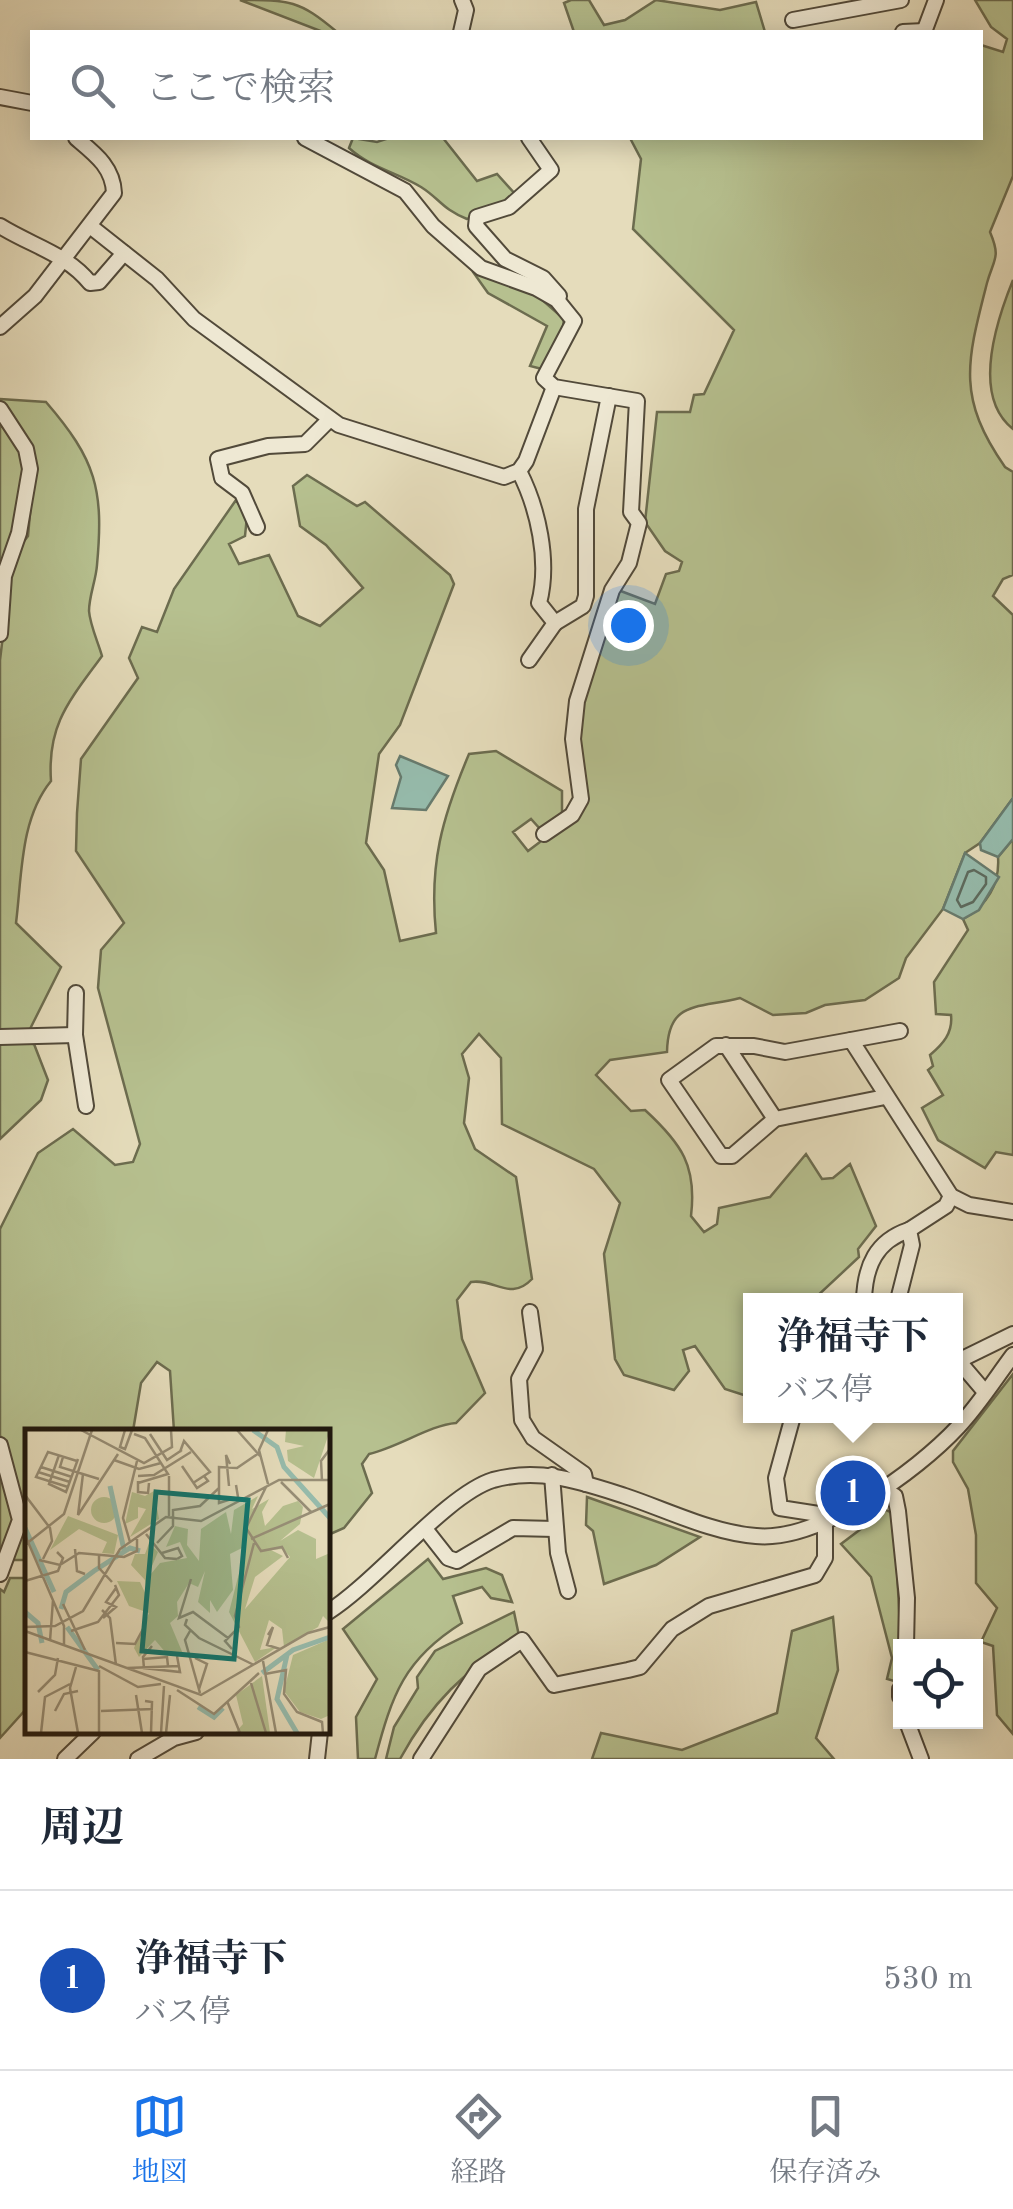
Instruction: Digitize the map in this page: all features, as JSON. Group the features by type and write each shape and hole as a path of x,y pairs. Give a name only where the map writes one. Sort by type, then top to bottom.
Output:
{"street":[{"path":"461,30 466,10 462,0"},
{"path":"793,20 901,0"},
{"path":"925,30 936,0"},
{"path":"0,96 30,103"},
{"path":"0,327 25,306 114,193 114,179 103,161 78,140"},
{"path":"310,140 405,191 434,226 481,268 557,300 574,321 544,378 554,387 637,402 631,512 639,523 629,563 612,590 577,701 573,739 581,799 572,815 544,834"},
{"path":"530,140 551,170 509,207 477,217 476,226 505,259 543,278 559,296 557,300"},
{"path":"0,226 65,258 90,283 98,282 124,253"},
{"path":"90,226 194,319 330,418 498,478 519,471 532,450 554,387"},
{"path":"529,660 555,624 583,606 586,596 586,508 608,396"},
{"path":"0,409 26,450 30,469 20,533 4,576 0,634"},
{"path":"257,526 242,492 222,478 218,459 268,446 306,444 330,418"},
{"path":"519,471 528,489 540,538 544,586 540,602 555,624"},
{"path":"76,992 75,1035 86,1106"},
{"path":"886,1096 776,1119 732,1156 722,1156 672,1090 669,1080 707,1051 726,1045 785,1052 900,1031"},
{"path":"0,1037 75,1035"},
{"path":"851,1040 950,1196 969,1205 1013,1212"},
{"path":"726,1045 776,1119"},
{"path":"865,1293 870,1260 890,1236 910,1230 946,1206 950,1196"},
{"path":"900,1293 912,1245 910,1230"},
{"path":"530,1312 535,1349 520,1379 522,1420 533,1438 584,1474 586,1484"},
{"path":"963,1357 1013,1334"},
{"path":"963,1417 1013,1356"},
{"path":"963,1365 985,1392"},
{"path":"791,1423 776,1478 780,1508 822,1517"},
{"path":"330,1610 461,1498 489,1481 552,1475 755,1536 787,1535 884,1486 930,1455 958,1423"},
{"path":"0,1444 20,1520 0,1574"},
{"path":"552,1475 555,1529 568,1591"},
{"path":"884,1486 895,1496 898,1510 907,1598 906,1639"},
{"path":"421,1759 480,1669 522,1640 554,1685 640,1667 672,1628 709,1606 816,1574 825,1558 822,1517"},
{"path":"426,1530 448,1558 457,1560 513,1528 555,1529"},
{"path":"910,1729 921,1759"},
{"path":"65,1759 91,1734"},
{"path":"138,1759 189,1734"}],"shaded area":[{"path":"240,0 293,4 334,30 318,30"},
{"path":"589,0 604,25 625,20 656,0 720,10 756,2 764,30 573,30 564,3"},
{"path":"975,0 1013,0 1013,176 990,232 995,258 974,335 970,378 972,399 989,442 1005,467 1013,472 1013,575 1003,579 993,596 1013,615 1013,798 980,843 965,853 943,909 906,958 899,978 865,1000 825,1005 806,1013 773,1015 740,998 698,1006 679,1015 673,1023 667,1052 610,1060 596,1075 631,1111 645,1110 677,1145 692,1183 691,1216 704,1232 717,1224 719,1208 770,1197 806,1154 822,1179 833,1178 850,1164 876,1226 858,1249 859,1257 820,1293 743,1293 743,1395 725,1389 695,1346 683,1350 689,1371 674,1390 624,1375 615,1359 604,1254 620,1203 594,1169 502,1124 501,1058 479,1034 462,1054 469,1078 464,1123 475,1149 516,1177 532,1279 517,1289 471,1282 457,1300 462,1339 485,1393 456,1423 369,1454 362,1464 372,1493 344,1528 330,1534 330,1429 174,1429 170,1371 157,1362 141,1383 133,1429 25,1429 25,1560 10,1560 24,1521 0,1435 0,1229 38,1153 73,1129 115,1165 133,1162 140,1144 98,988 101,950 124,923 76,851 81,759 138,678 129,658 142,627 157,632 174,589 236,500 247,516 245,536 229,544 239,564 269,555 298,616 320,626 363,588 326,545 300,526 293,486 307,475 357,506 365,502 450,575 454,584 400,725 379,754 366,843 384,870 400,941 436,933 436,863 451,799 469,754 496,751 562,791 562,817 541,830 531,819 513,832 528,851 573,817 579,706 618,590 655,604 666,574 679,571 682,562 665,551 645,522 657,412 690,412 694,395 704,394 734,330 633,229 641,159 631,140 983,140 983,46 1003,52 1007,39 991,27"},
{"path":"352,140 445,140 477,181 497,174 516,195 505,205 467,219 421,187 349,148"},
{"path":"476,269 532,291 564,319 562,336 542,369 530,366 547,326 488,293 473,272"},
{"path":"1013,280 1013,429 1000,415 990,378 994,337"},
{"path":"0,399 46,402 86,459 99,516 97,565 89,611 102,656 57,728 51,781 33,812 22,867 16,923 61,967 30,1029 0,1035 0,660 10,577 17,550 28,536 34,469"},
{"path":"0,424 24,456 26,482 20,514 0,572"},
{"path":"1013,839 1013,1155 996,1152 985,1168 938,1140 922,1108 943,1095 928,1070 933,1066 930,1055 946,1038 951,1021 951,1015 936,1014 934,982 968,930 963,919 979,908 990,893 997,876 998,857"},
{"path":"0,1041 34,1044 48,1080 41,1100 0,1139"},
{"path":"1013,1374 1013,1734 997,1715 993,1646 982,1639 997,1608 976,1583 976,1535 968,1489 953,1462 953,1451"},
{"path":"0,1457 17,1520 0,1555"},
{"path":"587,1497 700,1537 656,1565 604,1584 593,1531 586,1525"},
{"path":"886,1510 894,1514 901,1639 893,1639 893,1681 887,1679 892,1658 871,1577 841,1544"},
{"path":"428,1559 443,1579 486,1568 502,1575 512,1602 491,1598 482,1587 453,1596 462,1623 426,1650 403,1680 375,1759 358,1759 356,1717 377,1679 343,1629"},
{"path":"10,1578 25,1578 25,1710 0,1738 0,1589 4,1592"},
{"path":"514,1612 519,1636 451,1689 400,1759 386,1759 394,1727 418,1688 417,1677 435,1651"},
{"path":"833,1617 838,1670 816,1738 834,1759 592,1759 601,1733 682,1750 777,1713 792,1631"}],"water":[{"path":"400,756 448,776 426,810 392,808 401,777 396,765"},
{"path":"1013,798 1013,839 998,857 981,850 980,843"},
{"path":"965,853 999,877 979,910 963,919 943,909"}],"place":[{"name":"浄福寺下","path":"853,1493"}]}
